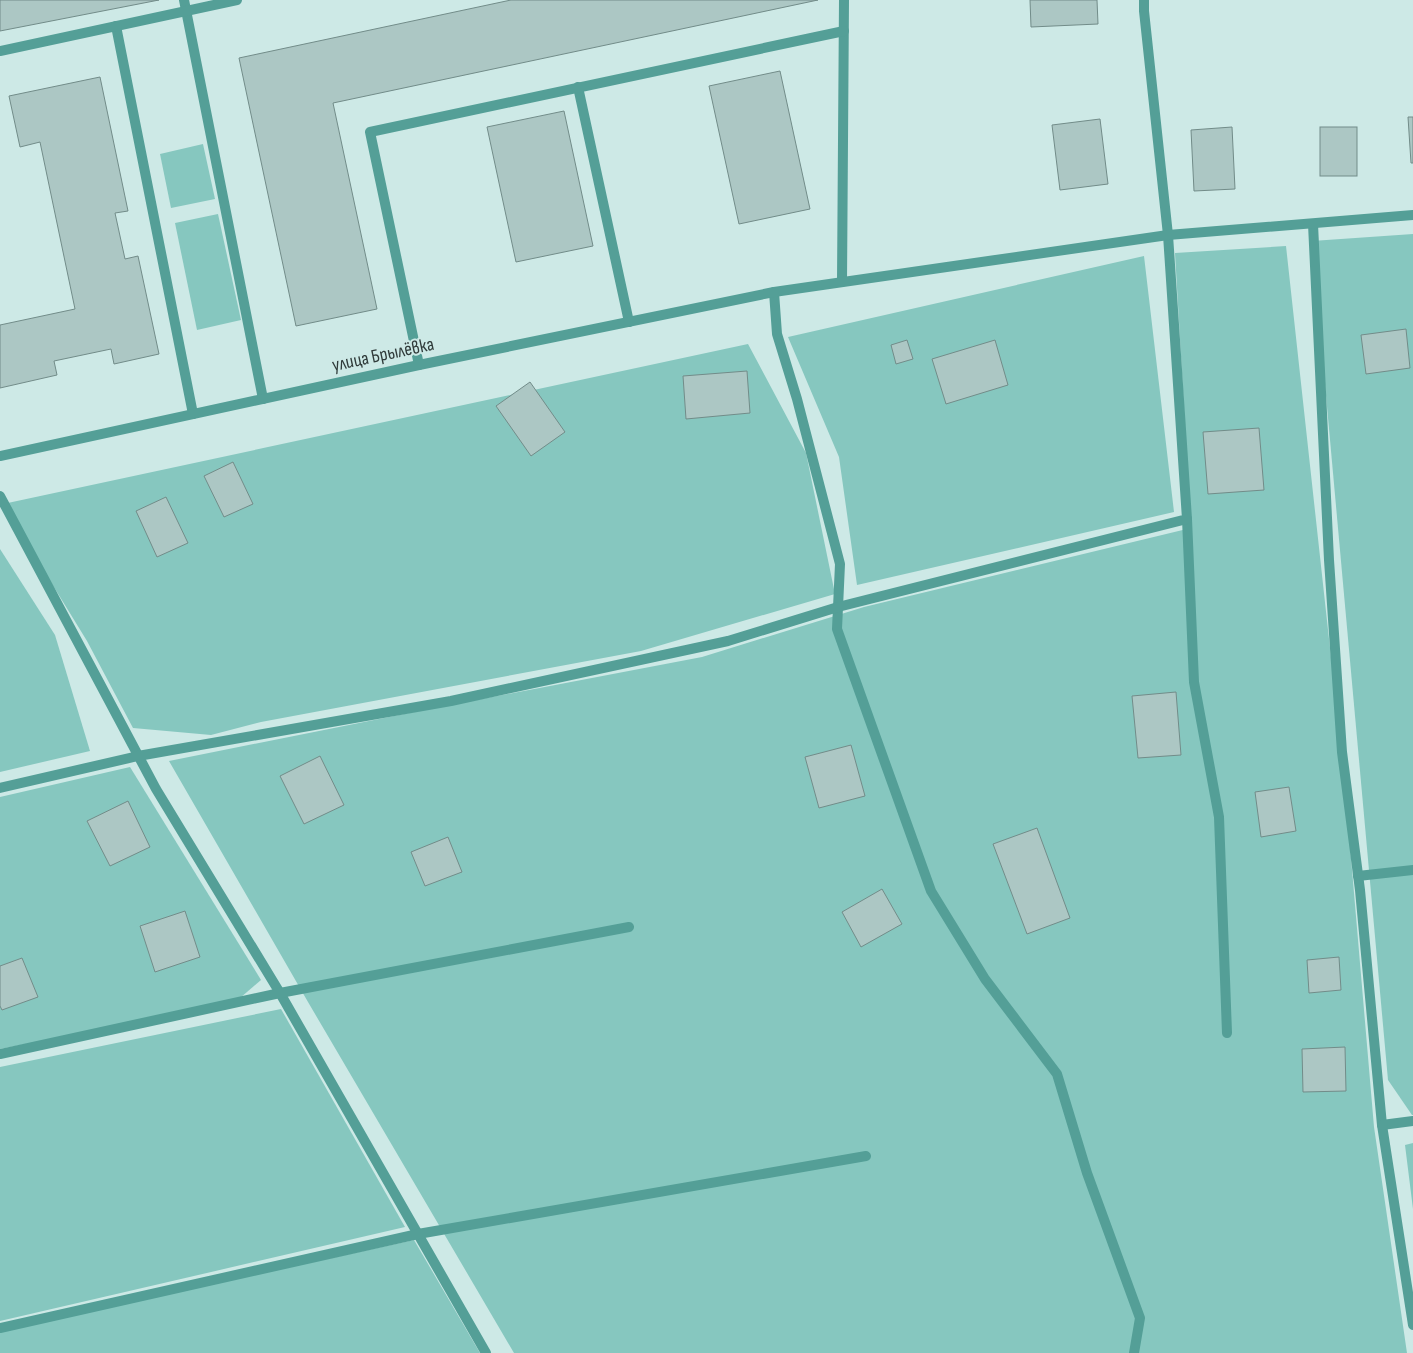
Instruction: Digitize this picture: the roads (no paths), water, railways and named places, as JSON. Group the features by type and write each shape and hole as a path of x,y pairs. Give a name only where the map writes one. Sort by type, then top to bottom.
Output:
{"street":[{"path":"0,51 116,26 185,5 236,0"},
{"path":"842,282 844,0"},
{"path":"1144,0 1168,236 1187,519 1194,682 1219,817 1227,1033"},
{"path":"185,5 263,399"},
{"path":"116,26 193,414"},
{"path":"419,364 370,132 844,31"},
{"path":"578,88 629,322"},
{"name":"улица Брылёвка","path":"0,456 419,364 774,292 1168,236 1413,216"},
{"path":"1313,224 1328,541 1342,752 1358,876 1382,1125 1413,1325"},
{"path":"774,292 777,334 797,399 840,564 837,629 931,891 985,978 1057,1074 1087,1173 1140,1318 1134,1353"},
{"path":"0,496 156,789 280,993 486,1353"},
{"path":"0,788 138,756 451,701 728,641 838,607 1187,519"},
{"path":"1358,876 1413,870"},
{"path":"0,1054 280,993 629,927"},
{"path":"1382,1125 1413,1121"},
{"path":"0,1328 418,1234 866,1156"}]}
